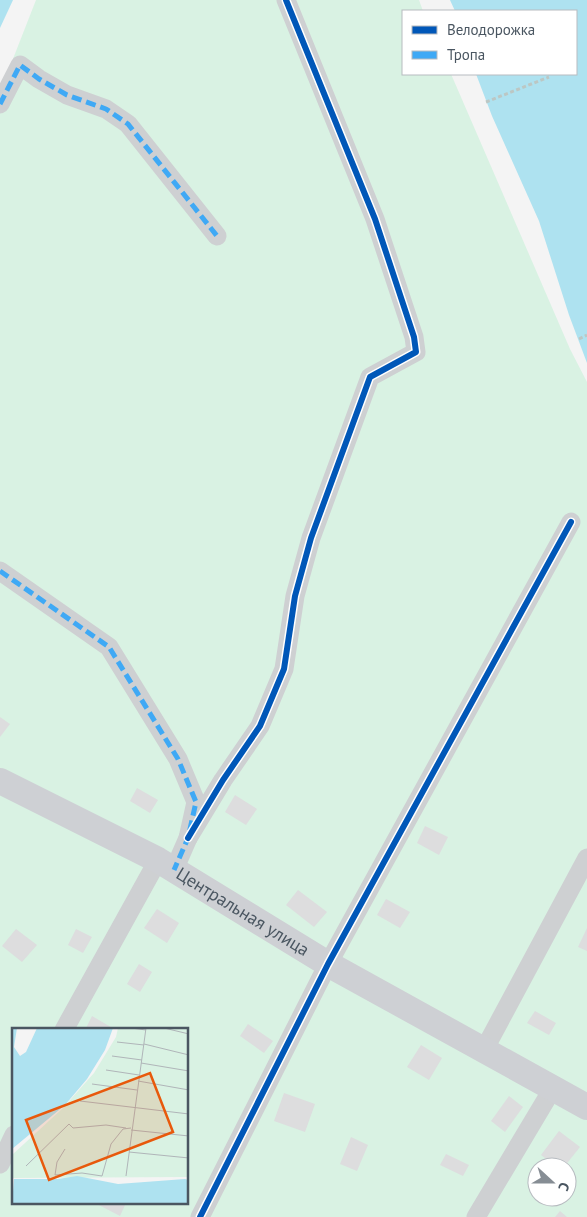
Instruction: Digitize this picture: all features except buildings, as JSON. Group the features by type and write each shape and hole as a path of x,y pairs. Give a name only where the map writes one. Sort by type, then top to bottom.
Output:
{"street":[{"path":"65,1028 166,865 188,838 223,780 260,726 284,669 295,596 311,538 370,377 416,352 414,337 375,219 286,0"},
{"path":"0,104 20,65 39,79 67,95 106,109 128,124 217,236"},
{"path":"200,1217 328,964 571,522"},
{"path":"0,572 109,647 178,759 196,802 188,838"},
{"name":"Центральная улица","path":"0,781 166,865 328,964 587,1107"},
{"path":"484,1050 587,858"},
{"path":"476,1217 553,1088"},
{"path":"0,1164 12,1139"}],"path":[{"path":"486,102 549,78"},
{"path":"579,340 587,335"}],"green space":[{"path":"36,0 419,0 423,10 402,10 402,75 451,75 570,349 587,382 587,1217 0,1217 0,92"}],"water":[{"path":"0,0 13,0 0,28"},
{"path":"450,0 587,0 587,363 569,315 539,221 492,116 476,75 577,75 577,10 455,10"}],"marked path":[{"path":"0,104 20,65 39,79 67,95 106,109 128,124 217,236"},
{"path":"0,571 109,647 178,759 196,802 188,838 174,870"}],"cycle path":[{"path":"188,838 223,780 260,726 284,669 295,596 311,538 370,377 416,352 414,337 375,219 286,0"},
{"path":"200,1217 328,964 571,522"}]}
